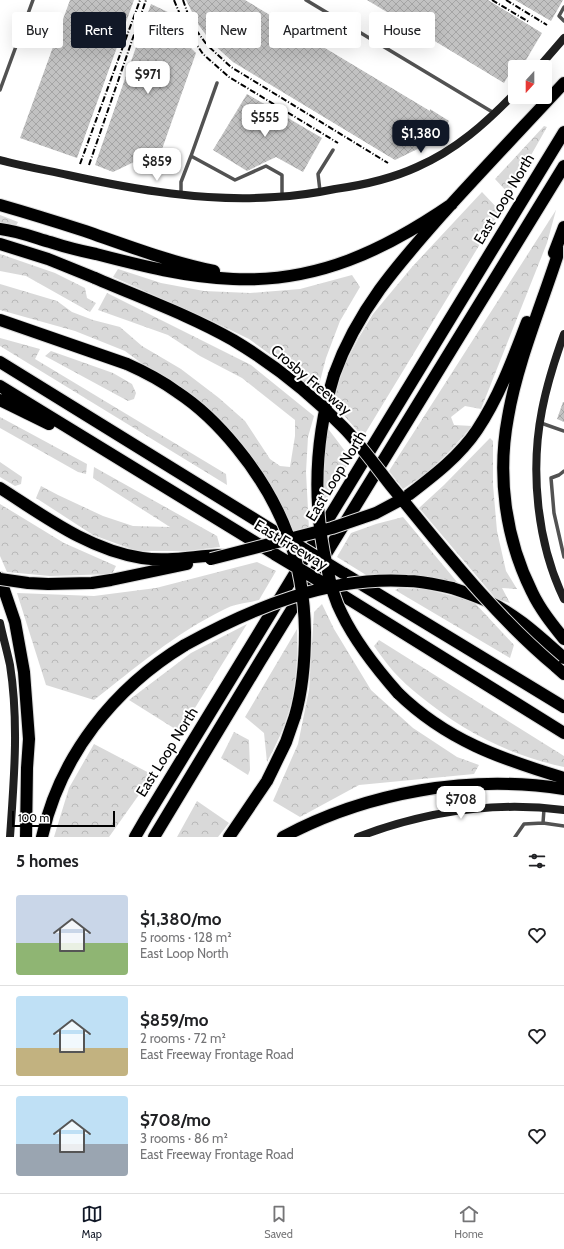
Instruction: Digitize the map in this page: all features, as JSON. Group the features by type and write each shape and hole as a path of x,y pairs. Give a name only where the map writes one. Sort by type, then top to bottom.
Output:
{"highway":[{"path":"564,83 452,204 374,296 347,342 334,375 323,417 317,466 319,517 325,558 336,601 352,633 371,662 398,693 440,728 466,742 507,760 564,778"},
{"name":"East Loop North","path":"135,837 564,132"},
{"path":"154,837 564,166"},
{"path":"0,229 10,230 63,246 174,272 235,279 293,275 333,266 367,253 405,235 452,204"},
{"path":"0,205 82,230 155,256 190,266 213,271 247,275 293,275"},
{"path":"0,488 72,533 115,552 142,558 180,559 224,555 332,528 376,513 406,497 436,475 477,430 497,394 511,362 564,227"},
{"name":"Crosby Freeway","path":"0,244 48,259 96,278 191,320 232,340 286,376 344,428 488,600 537,650 559,670"},
{"path":"557,247 557,257 514,391 504,439 504,466 507,514 510,532 520,566 532,593 549,620 564,639"},
{"path":"0,320 128,364 178,393 209,418 255,470 273,501 287,531 299,574 304,609 304,662 300,701 286,742 267,781 229,837"},
{"name":"East Freeway","path":"0,362 285,538 564,707"},
{"name":"East Freeway","path":"0,386 334,590 564,733"},
{"path":"0,400 123,462"},
{"path":"26,837 29,739 25,678 15,622 0,578 28,583 92,583 210,557"},
{"path":"42,837 46,820 60,782 85,738 103,714 132,684 156,663 185,645 265,606 315,590 364,582 394,580 428,583 452,588 488,601 512,616 564,658"},
{"path":"283,837 305,826 353,808 380,800 427,790 502,784 564,789"}],"main road":[{"path":"545,60 564,38"},
{"path":"0,160 140,190 237,198 282,196 318,192 361,185 391,178 418,167 463,141 508,100"},
{"path":"564,334 541,411 536,461 536,481 540,520 551,564 564,599"},
{"path":"0,623 9,663 13,690 15,765 10,837"},
{"path":"359,837 377,834 437,814 464,809 516,806 544,807 564,810"}],"lane":[{"path":"0,90 33,0"},
{"path":"306,0 495,113"},
{"path":"564,7 559,16 564,21"},
{"path":"181,194 181,182 217,83"},
{"path":"318,192 318,174 333,150"},
{"path":"191,156 235,180 266,166 282,175 282,196"},
{"path":"540,423 564,431"},
{"path":"564,471 551,478 554,513 564,557"},
{"path":"543,823 544,807"},
{"path":"515,837 524,824 543,823 564,826"}],"green space":[{"path":"544,126 547,127 509,194 495,179"},
{"path":"482,192 498,209 497,216 363,437 332,402 345,364 373,314 412,267"},
{"path":"556,210 547,243 481,409 465,406 451,417 454,425 472,426 451,450 427,473 403,489 389,471"},
{"path":"0,215 18,222 16,226 0,223"},
{"path":"0,254 55,273 85,288 87,298 96,303 90,312 26,276 0,271"},
{"path":"118,269 161,283 204,291 250,293 300,289 352,275 360,287 340,321 326,358 317,393 286,366 249,339 113,277"},
{"path":"0,284 57,301 72,312 93,320 120,327 142,346 181,369 219,398 245,421 270,459 280,466 290,467 295,436 295,420 242,378 200,356 168,335 98,310 107,293 251,365 314,416 308,437 306,472 309,529 296,533 290,530 265,478 152,371 125,351 75,331 0,310"},
{"path":"0,338 40,349 35,359 226,474 227,485 0,346"},
{"path":"51,351 113,373 132,384 136,393 134,399 128,401 45,356"},
{"path":"0,417 87,464 86,474 78,472 0,428"},
{"path":"326,426 351,459 326,501 323,500 322,453"},
{"path":"490,438 493,441 493,485 497,531 506,571 517,589 502,588 510,603 496,599 419,508"},
{"path":"0,462 22,477 21,484 15,486 0,477"},
{"path":"94,467 217,536 220,547 187,551 137,551 93,535 36,498 41,486 103,516 133,526 170,527 93,478"},
{"path":"0,504 64,543 116,566 112,574 50,576 7,572 0,556"},
{"path":"403,517 462,588 428,578 396,576 371,578 337,557 351,533 376,524"},
{"path":"257,562 276,571 259,600 227,608 189,629 172,640 94,700 46,685 17,593 94,596 156,588"},
{"path":"399,588 425,589 473,601 514,645 510,658 395,590"},
{"path":"322,604 334,629 371,690 413,728 457,757 479,765 474,774 359,785 300,817 273,801 298,744 309,690 314,612"},
{"path":"247,624 180,732 129,700 191,653"},
{"path":"297,629 297,654 294,690 282,731 267,762 264,733 245,717"},
{"path":"379,640 564,756 564,767 524,756 506,749 453,721 420,696 396,674 374,646"},
{"path":"234,732 249,740 250,770 248,775 221,758"},
{"path":"94,744 153,775 109,837 54,837 69,788"},
{"path":"197,801 229,823 218,837 177,837"}],"building":[{"path":"70,0 134,0 126,22 126,12 71,12 71,48 117,48 77,158 20,138 53,48 63,48 63,19"},
{"path":"186,0 245,0 269,14 269,48 325,48 449,121 438,139 395,160 233,62 218,48 261,48 261,12 206,12 206,35 198,24 198,12 192,12"},
{"path":"367,0 488,0 542,33 526,60 508,60 508,76 504,83 435,41 435,12 387,12"},
{"path":"515,0 563,0 551,21"},
{"path":"151,4 168,12 148,12"},
{"path":"136,48 191,48 196,53 155,169 134,162 113,172 95,165"},
{"path":"247,94 322,138 303,172 276,157 247,171 213,150"},
{"path":"564,402 564,422 557,419"}],"railway":[{"path":"80,164 140,0"},
{"path":"89,165 146,0"},
{"path":"174,0 186,29 203,54 229,77 338,143"},
{"path":"183,0 191,23 207,45 231,67 388,163"},
{"path":"492,0 529,22"},
{"path":"506,0 547,25"}]}
